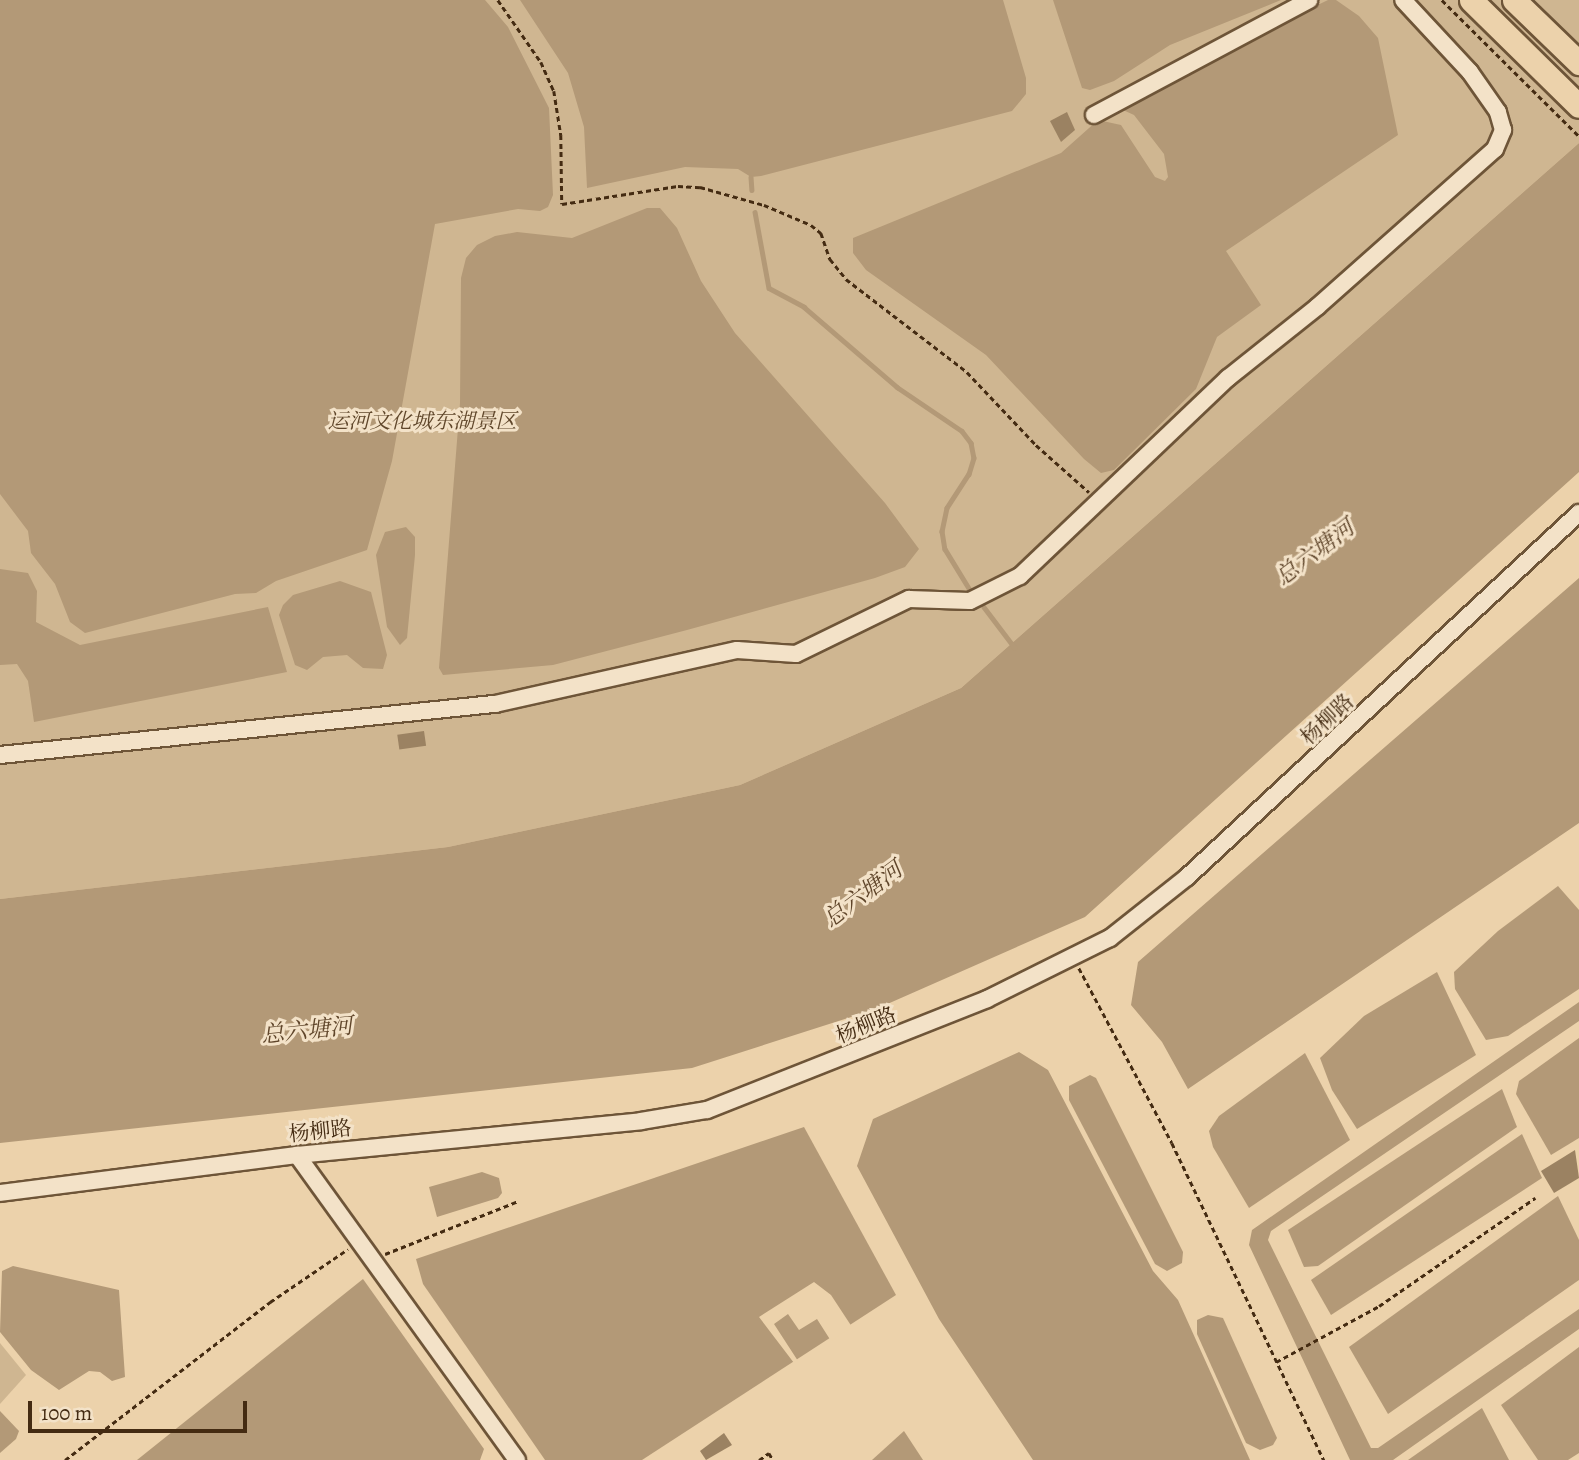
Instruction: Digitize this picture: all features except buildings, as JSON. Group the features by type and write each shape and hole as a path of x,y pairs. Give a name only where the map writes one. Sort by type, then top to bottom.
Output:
{"highway":[{"path":"1471,0 1579,106"},
{"path":"1514,0 1579,63"}],"street":[{"path":"1094,115 1309,0"},
{"path":"0,755 495,704 737,650 796,654 909,599 970,601 1006,584 1100,501 1228,378 1317,307 1495,149 1503,130 1498,112 1470,72 1403,0"},
{"name":"杨柳路","path":"0,1193 297,1155 641,1121 707,1110 987,999 1110,939 1187,877 1579,513"},
{"path":"297,1155 517,1460"}],"path":[{"path":"498,0 541,62 554,92 561,135 562,204 700,187 764,205 811,225 821,233 830,258 846,279 967,372 1036,445 1100,501"},
{"path":"1443,0 1579,136"},
{"path":"1073,956 1172,1143 1324,1460"},
{"path":"1276,1362 1379,1306 1535,1198"},
{"path":"373,1261 416,1238 518,1201"},
{"path":"65,1460 270,1303 359,1241"},
{"path":"758,1460 769,1453 774,1460"}],"green space":[{"name":"运河文化城东湖景区","path":"0,0 1579,0 1579,143 961,688 740,785 448,847 0,899"},
{"path":"0,1343 26,1375 0,1404"}],"water":[{"path":"0,0 485,0 508,27 549,108 553,195 548,207 540,211 518,209 435,224 392,461 367,550 276,581 256,593 235,594 85,633 70,622 55,584 31,553 28,531 0,494"},
{"path":"520,0 1003,0 1026,78 1026,94 1012,111 761,176 751,177 738,169 685,167 587,188 584,127 568,73"},
{"path":"1053,0 1281,0 1170,45 1114,81 1090,90 1082,88"},
{"path":"1328,0 1336,0 1359,16 1378,38 1398,135 1226,251 1261,305 1217,337 1196,389 1114,470 1101,473 1084,459 986,355 866,270 853,253 853,238 1061,153 1098,120 1121,125 1155,177 1165,181 1168,177 1164,154 1134,115 1123,110 1123,99"},
{"name":"总六塘河","path":"1579,143 1579,472 1085,917 876,1009 692,1068 0,1143 0,899 448,847 740,785 961,688"},
{"path":"647,208 660,208 677,228 701,281 735,333 885,503 919,549 905,567 875,578 687,630 553,665 443,675 439,668 460,403 461,278 466,258 477,245 495,236 517,232 572,238"},
{"path":"406,527 415,537 415,555 407,638 400,645 387,627 376,555 385,532"},
{"path":"0,569 28,573 37,591 36,622 80,645 268,607 287,672 34,722 28,681 17,664 0,665"},
{"path":"1579,578 1579,823 1188,1089 1162,1042 1131,1005 1138,962"},
{"path":"340,581 371,592 387,655 383,669 363,668 347,655 323,657 307,670 295,665 279,615 283,605 293,595"},
{"path":"1558,886 1579,910 1579,989 1508,1036 1486,1040 1455,989 1454,972 1498,931"},
{"path":"1437,972 1476,1055 1357,1129 1332,1090 1320,1058 1364,1016"},
{"path":"1579,1002 1579,1021 1271,1231 1268,1240 1371,1448 1378,1448 1579,1309 1579,1329 1393,1460 1350,1460 1249,1245 1252,1230"},
{"path":"1579,1038 1579,1138 1551,1155 1516,1094 1519,1081"},
{"path":"1019,1052 1048,1070 1153,1271 1178,1300 1250,1460 1033,1460 939,1319 857,1166 873,1119"},
{"path":"1305,1053 1350,1140 1249,1208 1213,1147 1209,1131 1219,1116"},
{"path":"1090,1075 1096,1078 1183,1252 1182,1263 1167,1271 1155,1264 1069,1100 1069,1086"},
{"path":"1502,1089 1517,1127 1318,1266 1304,1267 1288,1230"},
{"path":"804,1127 896,1295 642,1460 545,1460 423,1284 416,1259"},
{"path":"1522,1134 1542,1178 1331,1315 1311,1280"},
{"path":"482,1172 499,1178 502,1193 498,1198 437,1217 429,1187"},
{"path":"1558,1196 1579,1240 1579,1280 1388,1414 1349,1347"},
{"path":"13,1266 119,1290 125,1377 112,1381 100,1372 89,1371 59,1390 31,1370 0,1332 2,1271"},
{"path":"363,1279 484,1449 480,1460 137,1460"},
{"path":"1208,1315 1223,1318 1277,1438 1273,1445 1260,1450 1246,1443 1197,1334 1197,1320"},
{"path":"1579,1347 1579,1453 1568,1460 1538,1460 1501,1405"},
{"path":"1482,1408 1509,1460 1408,1460"},
{"path":"0,1411 19,1431 16,1439 0,1453"},
{"path":"904,1431 923,1460 872,1460"}],"pier":[{"path":"814,1282 831,1295 852,1327 831,1341 817,1319 799,1330 788,1314 774,1324 798,1361 794,1363 759,1317"}],"waterway":[{"path":"751,177 752,190"},
{"path":"755,212 769,288 804,307 897,387 962,431 971,443 974,458 969,474 947,508 942,531 945,549 970,590"},
{"path":"984,607 1015,648"}]}
